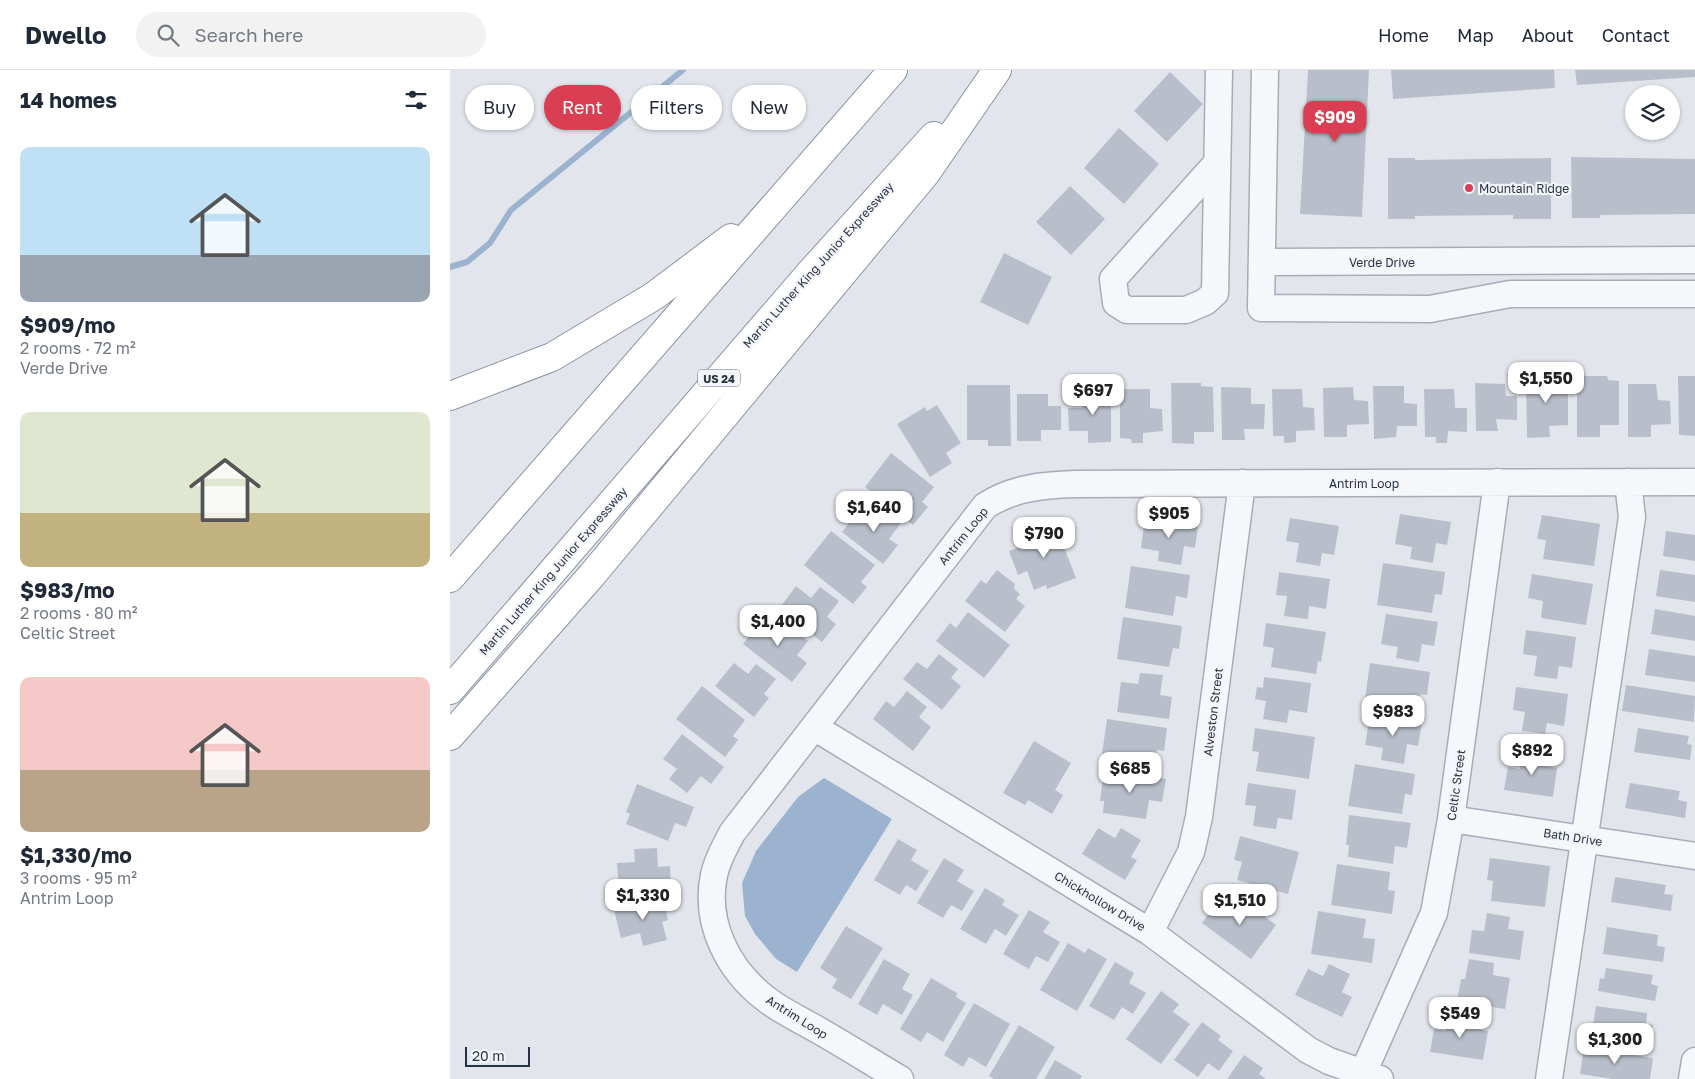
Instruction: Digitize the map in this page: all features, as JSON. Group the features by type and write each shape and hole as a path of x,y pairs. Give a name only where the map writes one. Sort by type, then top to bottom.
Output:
{"highway":[{"path":"450,578 652,348 772,206 893,70"},
{"path":"450,736 592,574 926,173 995,70"},
{"name":"Martin Luther King Junior Expressway","path":"450,690 810,273 995,70"},
{"path":"450,396 552,357 654,296 772,206"}],"street":[{"path":"1217,163 1113,279 1116,303 1127,310 1186,310 1205,302 1215,293 1219,70"},
{"path":"1265,70 1261,308 1430,310 1510,294 1695,294"},
{"name":"Verde Drive","path":"1262,262 1695,260"},
{"path":"1470,302 1472,261"},
{"name":"Celtic Street","path":"1372,1076 1434,912 1452,819 1497,482"},
{"path":"1549,1079 1632,517 1628,482"},
{"name":"Antrim Loop","path":"900,1079 766,999 742,978 726,956 716,927 712,904 714,876 720,854 732,833 985,506 1000,496 1048,485 1695,482"},
{"name":"Alveston Street","path":"1150,932 1191,852 1199,817 1242,483"},
{"name":"Chickhollow Drive","path":"814,727 1150,932 1308,1050 1329,1061 1372,1076"},
{"name":"Bath Drive","path":"1452,819 1695,856"},
{"path":"1692,1079 1695,1061"}],"water":[{"path":"824,778 892,819 797,972 776,959 755,934 745,916 742,883 756,851 798,797"}],"building":[{"path":"1308,70 1369,70 1362,217 1300,214"},
{"path":"1391,70 1554,70 1555,88 1393,99"},
{"path":"1575,70 1695,70 1695,77 1577,85"},
{"path":"1170,72 1203,104 1167,142 1134,111"},
{"path":"1119,128 1159,164 1124,204 1084,168"},
{"name":"Mountain Ridge","path":"1571,157 1695,159 1695,214 1600,215 1600,218 1572,218"},
{"name":"Mountain Ridge","path":"1388,158 1415,158 1415,160 1551,158 1551,219 1513,219 1513,215 1415,216 1415,219 1388,219"},
{"path":"1070,186 1105,219 1071,255 1036,222"},
{"path":"1004,253 1052,277 1028,325 980,302"},
{"path":"1568,375 1568,425 1549,426 1550,437 1527,438 1526,376"},
{"path":"1577,376 1607,376 1608,380 1619,381 1619,425 1600,425 1600,437 1577,437"},
{"path":"1678,376 1695,376 1695,436 1679,435"},
{"path":"1171,383 1201,383 1201,386 1213,387 1214,432 1194,432 1194,444 1172,443"},
{"path":"1475,383 1505,384 1506,396 1517,396 1517,420 1496,419 1498,431 1476,431"},
{"path":"1628,384 1656,384 1658,400 1670,401 1671,424 1651,425 1651,437 1628,437"},
{"path":"967,385 1010,385 1011,446 988,446 988,440 967,440"},
{"path":"1373,386 1404,386 1404,403 1417,404 1417,426 1397,426 1396,437 1374,439"},
{"path":"1221,387 1251,388 1251,404 1265,404 1264,429 1244,429 1245,440 1222,440"},
{"path":"1353,387 1354,400 1368,401 1369,424 1347,425 1347,437 1324,437 1323,388"},
{"path":"1120,389 1150,389 1150,408 1162,409 1163,431 1143,433 1143,443 1132,443 1131,439 1120,438"},
{"path":"1272,389 1302,389 1303,407 1314,408 1315,430 1296,431 1296,442 1284,443 1284,436 1273,436"},
{"path":"1424,389 1454,389 1455,408 1467,408 1467,432 1448,431 1447,443 1436,443 1436,437 1425,437"},
{"path":"1082,390 1111,390 1111,442 1088,443 1088,431 1069,431 1068,408 1082,408"},
{"path":"1017,394 1048,394 1048,406 1061,406 1061,430 1041,430 1041,441 1017,441"},
{"path":"937,405 961,443 946,453 952,463 930,477 897,424 925,407 927,411"},
{"path":"891,453 934,487 922,502 928,507 913,525 865,487"},
{"path":"882,508 901,523 889,539 898,545 883,564 842,532 860,509 873,519"},
{"path":"1400,514 1451,522 1447,545 1436,543 1433,563 1410,559 1412,547 1395,544"},
{"path":"1542,515 1600,524 1594,566 1543,559 1546,540 1537,539"},
{"path":"1145,518 1198,526 1195,548 1184,546 1181,565 1158,561 1159,551 1141,548"},
{"path":"1290,518 1339,526 1334,555 1322,553 1320,566 1296,562 1299,543 1286,541"},
{"path":"1054,522 1076,578 1047,589 1046,585 1034,590 1027,571 1018,575 1009,551 1036,541 1032,530"},
{"path":"831,531 875,565 861,582 867,587 853,604 804,565"},
{"path":"1666,531 1695,535 1695,561 1663,556"},
{"path":"1383,563 1445,572 1442,595 1435,594 1432,613 1377,605"},
{"path":"1131,566 1190,575 1187,598 1176,596 1173,616 1125,608"},
{"path":"997,570 1015,584 1014,589 1020,594 1016,599 1025,606 1005,632 965,601 981,580 986,584"},
{"path":"1660,570 1695,575 1695,602 1656,596"},
{"path":"1279,572 1330,579 1326,609 1309,606 1308,619 1284,616 1287,596 1276,595"},
{"path":"1532,574 1593,584 1586,625 1541,618 1543,601 1528,598"},
{"path":"796,586 811,598 820,587 839,601 827,617 836,624 822,642 779,609"},
{"path":"1655,609 1695,616 1695,641 1651,634"},
{"path":"968,612 1010,645 984,678 936,641 950,623 956,628"},
{"path":"773,614 808,641 797,655 807,663 792,682 743,644 762,620 765,623"},
{"path":"1386,614 1438,622 1434,646 1422,644 1419,662 1396,658 1398,647 1381,644"},
{"path":"1123,617 1182,626 1179,649 1173,648 1169,667 1117,659"},
{"path":"1266,623 1326,632 1321,662 1318,661 1316,674 1271,667 1274,648 1263,646"},
{"path":"1526,630 1576,637 1572,668 1559,666 1557,679 1534,676 1537,656 1523,654"},
{"path":"1649,649 1695,656 1695,682 1645,675"},
{"path":"939,654 958,669 951,678 961,686 942,710 903,679 917,662 927,669"},
{"path":"734,663 748,674 756,664 776,679 764,694 769,698 754,717 715,686"},
{"path":"1370,663 1430,672 1427,695 1420,694 1418,714 1364,706"},
{"path":"1140,673 1163,675 1160,695 1172,697 1169,719 1117,712 1121,682 1138,684"},
{"path":"1264,677 1311,683 1307,713 1289,710 1287,723 1263,719 1266,701 1255,699 1257,687 1263,688"},
{"path":"1626,685 1695,696 1694,722 1622,711"},
{"path":"702,686 745,720 733,736 738,740 725,757 676,719"},
{"path":"1516,687 1568,694 1564,726 1547,723 1545,734 1522,731 1525,712 1513,710"},
{"path":"907,691 927,707 919,717 931,727 913,751 873,719 886,701 894,707"},
{"path":"1370,715 1422,723 1418,746 1407,744 1404,764 1381,760 1383,748 1365,745"},
{"path":"1107,719 1167,728 1164,751 1157,750 1154,769 1101,761"},
{"path":"1255,728 1315,737 1309,779 1256,771 1259,752 1252,751"},
{"path":"1638,728 1689,736 1687,744 1692,745 1690,760 1634,752"},
{"path":"682,734 724,767 711,784 701,776 687,793 669,779 677,769 663,759"},
{"path":"1034,741 1071,763 1055,790 1063,795 1052,814 1028,800 1025,805 1003,793"},
{"path":"1522,751 1546,754 1544,766 1557,768 1553,797 1504,790 1508,767 1520,769"},
{"path":"1355,764 1415,774 1412,795 1405,794 1402,814 1348,806"},
{"path":"1104,770 1166,779 1162,802 1149,800 1146,819 1103,813 1104,801 1100,801"},
{"path":"1248,783 1296,790 1292,820 1278,818 1276,829 1253,826 1256,806 1245,805"},
{"path":"1630,783 1680,791 1678,800 1687,802 1685,818 1625,808"},
{"path":"637,784 694,807 686,827 675,823 668,841 626,824 630,814 626,812"},
{"path":"1349,815 1411,823 1407,848 1395,846 1393,864 1348,857 1349,845 1346,845"},
{"path":"1098,828 1115,838 1121,828 1141,840 1131,857 1137,860 1125,880 1082,854"},
{"path":"1240,836 1299,852 1288,894 1237,880 1242,862 1234,860"},
{"path":"898,839 917,850 911,860 929,871 916,891 906,885 900,895 874,880"},
{"path":"657,848 658,867 670,866 671,889 619,891 617,863 635,862 634,849"},
{"path":"944,858 964,870 957,881 974,891 962,911 951,905 943,918 917,903"},
{"path":"1490,858 1550,866 1545,907 1491,901 1493,881 1487,880"},
{"path":"1337,864 1390,872 1388,890 1395,891 1392,914 1331,905"},
{"path":"1615,877 1666,885 1664,894 1673,895 1671,911 1611,902"},
{"path":"985,888 1005,900 1002,905 1019,915 1006,936 995,929 986,944 960,929"},
{"path":"1238,897 1276,925 1251,959 1202,923 1216,904 1227,911"},
{"path":"663,898 668,920 662,922 667,940 643,946 640,933 621,938 614,910"},
{"path":"1029,910 1050,922 1043,932 1060,942 1048,962 1036,956 1029,969 1003,954"},
{"path":"1318,911 1366,919 1363,938 1375,939 1372,963 1311,954"},
{"path":"1487,913 1510,917 1508,929 1524,931 1520,960 1469,953 1472,930 1484,931"},
{"path":"846,926 883,948 851,999 832,988 837,979 820,968"},
{"path":"1607,927 1658,935 1657,946 1665,947 1663,962 1603,954"},
{"path":"1068,943 1085,953 1088,948 1107,959 1077,1011 1040,990"},
{"path":"884,959 910,974 902,989 913,995 902,1015 883,1004 877,1015 858,1004"},
{"path":"1469,959 1494,963 1493,975 1510,978 1505,1009 1457,1001 1461,979 1465,979"},
{"path":"1115,962 1134,973 1129,983 1146,993 1133,1014 1122,1007 1114,1020 1089,1006"},
{"path":"1329,964 1350,974 1342,992 1352,997 1342,1017 1295,995 1308,969 1323,976"},
{"path":"1606,968 1653,975 1651,984 1658,986 1655,1001 1598,991 1600,978 1604,979"},
{"path":"931,978 957,993 956,997 966,1003 943,1042 927,1032 921,1042 900,1029"},
{"path":"1161,991 1179,1004 1173,1012 1190,1024 1161,1064 1126,1039"},
{"path":"974,1003 1010,1024 986,1067 969,1057 963,1067 944,1055"},
{"path":"1596,1006 1647,1013 1646,1024 1653,1025 1651,1040 1592,1032"},
{"path":"1449,1012 1472,1016 1470,1028 1488,1031 1483,1060 1430,1052 1434,1029 1446,1031"},
{"path":"1202,1022 1221,1036 1218,1040 1233,1051 1219,1071 1208,1063 1198,1077 1174,1060"},
{"path":"1019,1025 1055,1047 1036,1079 994,1079 989,1076"},
{"path":"1584,1048 1653,1058 1650,1079 1613,1079 1580,1074"},
{"path":"1244,1055 1263,1068 1259,1074 1266,1079 1227,1079"},
{"path":"1055,1060 1082,1076 1080,1079 1044,1079"}],"waterway":[{"path":"450,267 467,262 490,243 511,210 683,70"}],"place":[{"name":"Mountain Ridge","path":"1469,188"}]}
